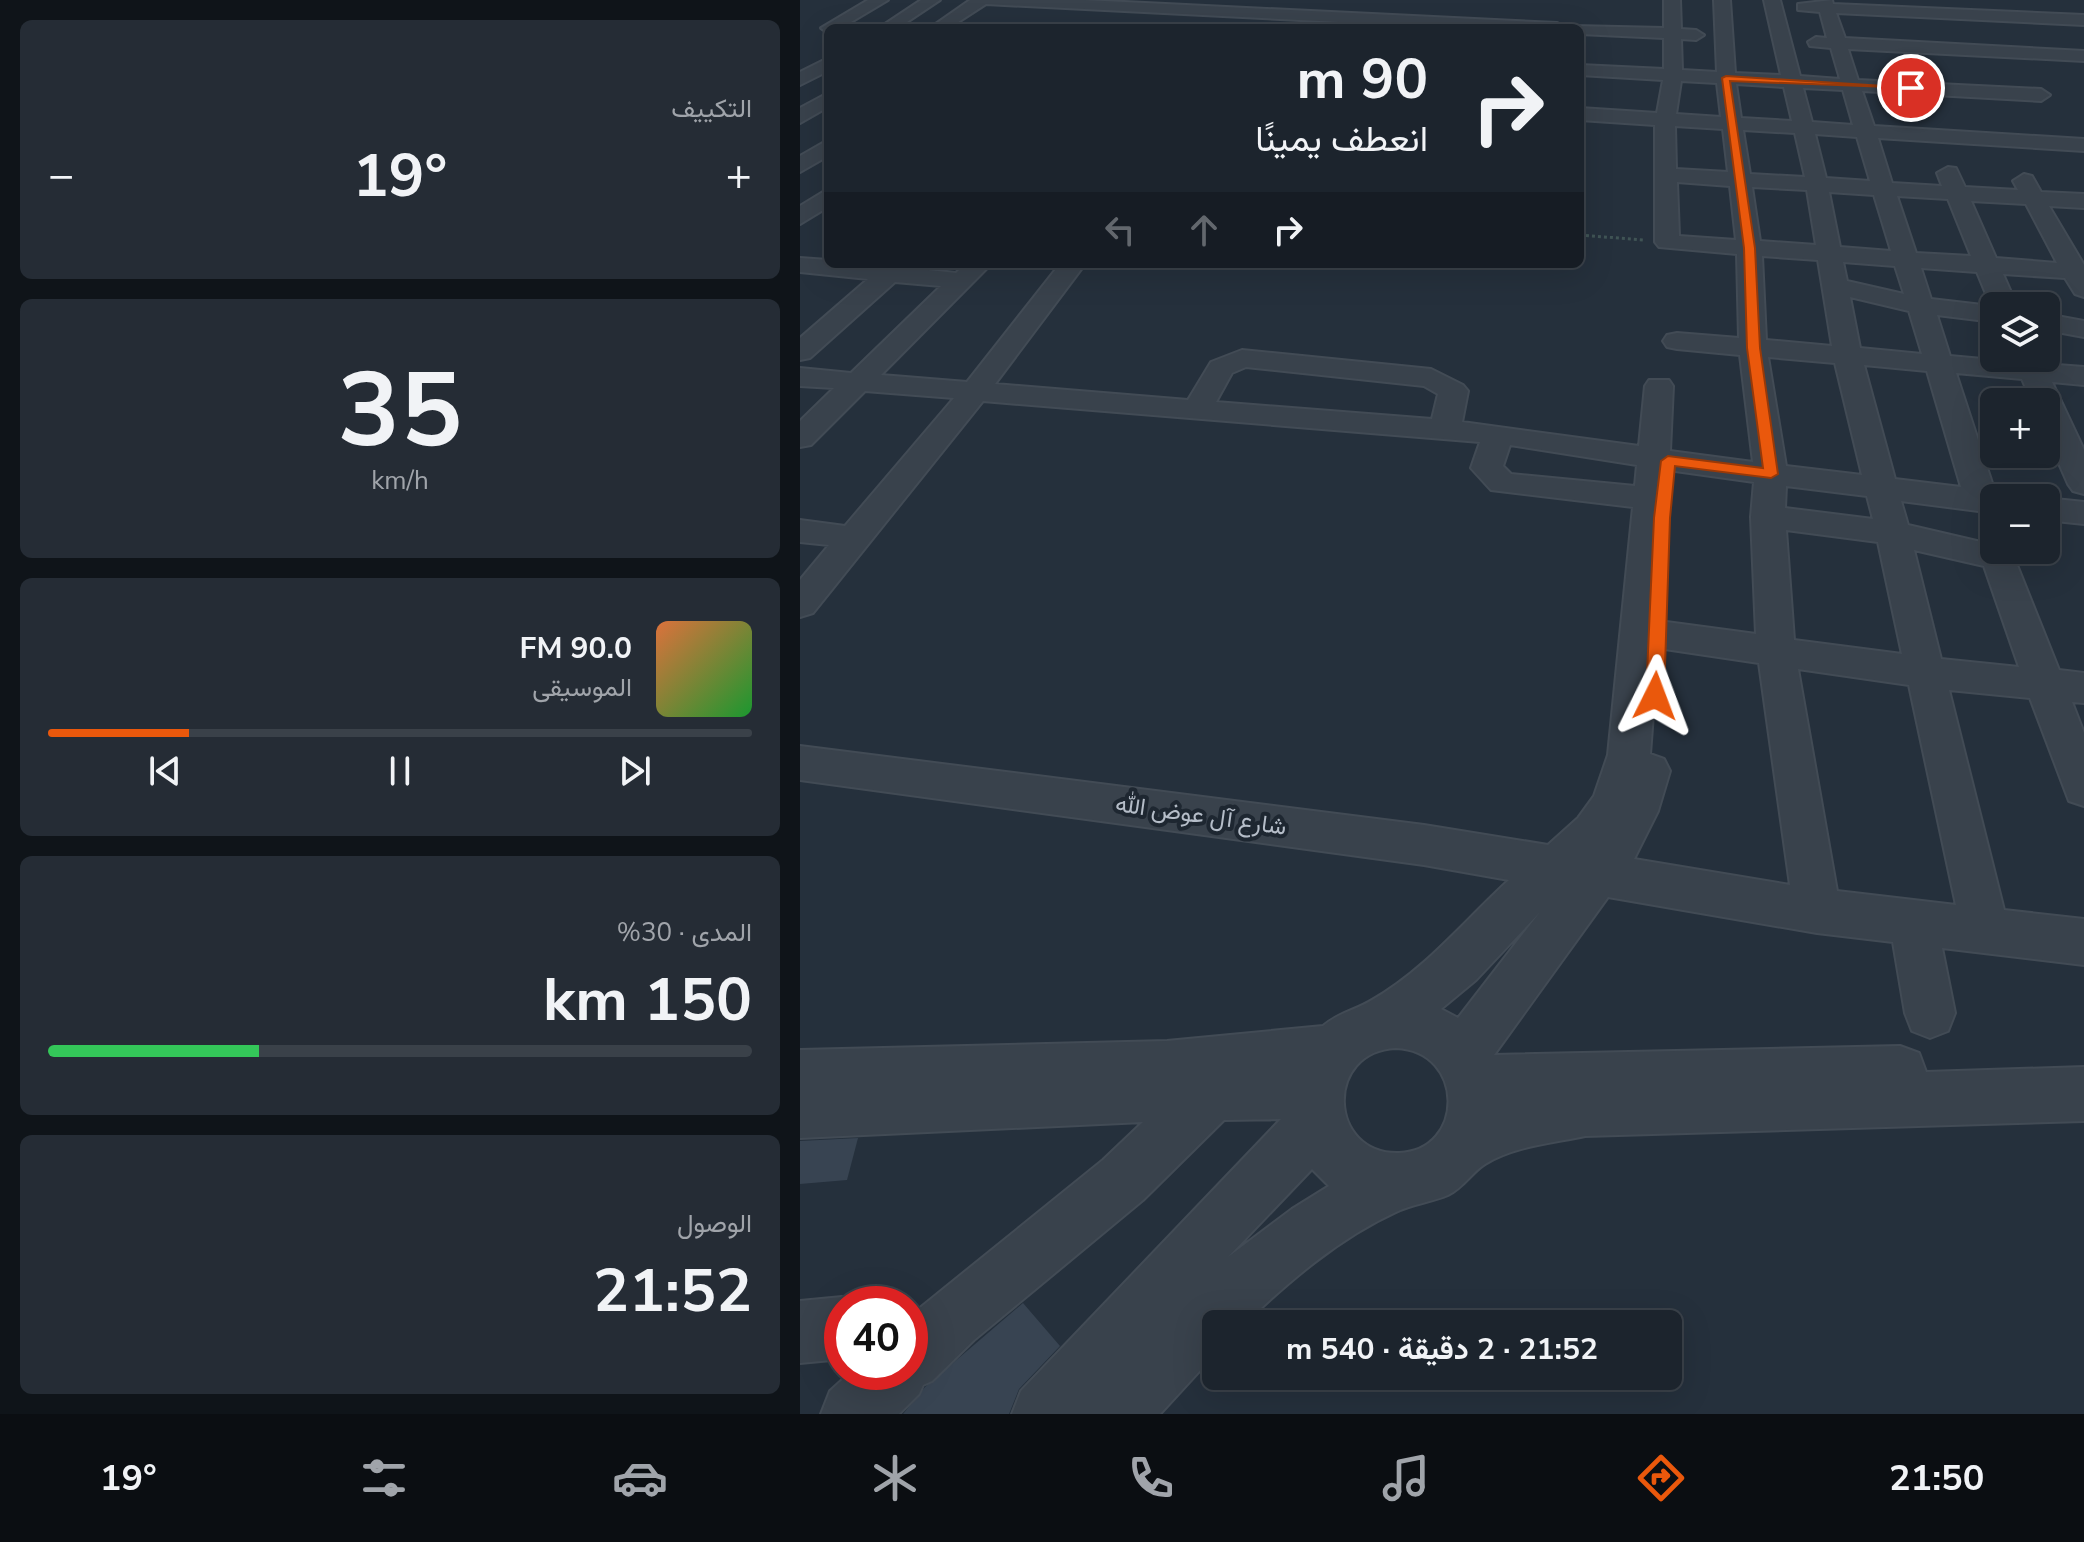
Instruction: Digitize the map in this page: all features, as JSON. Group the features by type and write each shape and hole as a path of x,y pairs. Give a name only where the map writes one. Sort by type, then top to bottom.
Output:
{"street":[{"path":"834,24 880,0"},
{"path":"893,24 932,0"},
{"path":"944,24 981,0"},
{"path":"989,0 1227,6 1300,22 1331,17 1427,24"},
{"path":"1270,14 1287,0"},
{"path":"1331,17 1343,0"},
{"path":"1378,19 1392,0"},
{"path":"1448,24 1460,0"},
{"path":"1650,0 1677,1 1672,34 1673,75 1665,120 1667,242 1987,265 2081,278"},
{"path":"1973,0 2081,149"},
{"path":"2023,0 2076,56 2084,75"},
{"path":"2073,0 2084,13"},
{"path":"1010,20 1037,1"},
{"path":"1723,2 1733,37 1726,78 1749,248 1753,348 1771,474 1768,517 1776,651 1817,911"},
{"path":"1059,20 1084,3"},
{"path":"1108,21 1130,4"},
{"path":"1985,930 1922,672 1893,533 1848,356 1817,184 1790,81 1773,39 1768,4 1928,7 1984,16 2084,20"},
{"path":"1826,4 1937,363 1981,484"},
{"path":"1158,24 1180,5"},
{"path":"1878,5 1998,292"},
{"path":"1210,24 1227,6"},
{"path":"1928,7 2081,278"},
{"path":"1476,24 1559,23"},
{"path":"1602,70 1672,34 1733,37"},
{"path":"1584,36 1602,70 1665,120 2002,140 2081,149"},
{"path":"1773,39 2076,56"},
{"path":"800,80 818,68"},
{"path":"1602,70 1975,92 2050,108"},
{"path":"800,117 824,102"},
{"path":"800,117 824,118"},
{"path":"800,166 824,149"},
{"path":"1664,175 2084,201"},
{"path":"800,178 824,180"},
{"path":"800,217 824,199"},
{"path":"812,268 971,272"},
{"path":"800,572 816,532 969,389 1056,268"},
{"path":"800,604 969,389 1070,268"},
{"path":"800,352 896,269"},
{"path":"800,438 853,383 971,272"},
{"path":"1834,286 1919,305 1980,312"},
{"path":"2060,325 2084,329"},
{"path":"1677,341 1980,364"},
{"path":"1198,408 1221,368 1242,358 1431,378 1453,391 1445,430"},
{"path":"2060,371 2084,376"},
{"path":"2033,372 2084,484"},
{"path":"800,377 1498,434 1662,460 1980,501"},
{"path":"1044,1414 1154,1292 1290,1153 1351,1036 1388,1020 1459,963 1522,898 1577,873 1633,824 1644,797 1652,757 1662,518 1659,386"},
{"path":"1498,434 1487,468 1502,483 1650,498"},
{"path":"1467,1068 1506,1002 1569,912 1577,873 1594,832 1613,804 1629,755 1650,498 1662,460"},
{"path":"2060,510 2084,513"},
{"path":"1768,517 1893,533 1998,558 2042,684 2084,788"},
{"path":"1659,635 1922,672 2084,688"},
{"name":"شارع آل عوض الله","path":"800,763 1424,845 1817,911 2084,942"},
{"path":"1914,924 1930,1013"},
{"path":"1117,1414 1189,1333 1279,1250 1349,1203 1391,1184 1409,1182 1439,1169 1462,1145 1470,1125 1467,1068 1446,1037 1427,1025 1388,1020"},
{"path":"1467,1068 2084,1068"},
{"path":"800,1076 1222,1078 1324,1085"},
{"path":"800,1111 1222,1078"},
{"path":"931,1320 1123,1180 1222,1078"},
{"path":"1324,1085 1322,1131 1341,1162 1356,1174 1391,1184"},
{"path":"1462,1145 1519,1123 1585,1109 2084,1094"},
{"path":"800,1332 824,1330"},
{"path":"853,1414 878,1390"}],"path":[{"path":"1584,235 1667,242"}],"building":[{"path":"858,1138 847,1180 800,1184 800,1141"},
{"path":"1023,1303 1060,1346 1019,1389 1009,1414 903,1414 923,1390 928,1390 928,1384"}],"route":[{"path":"1655,696 1663,499 1668,461 1771,474 1753,348 1749,248 1726,78 1911,88"}]}
